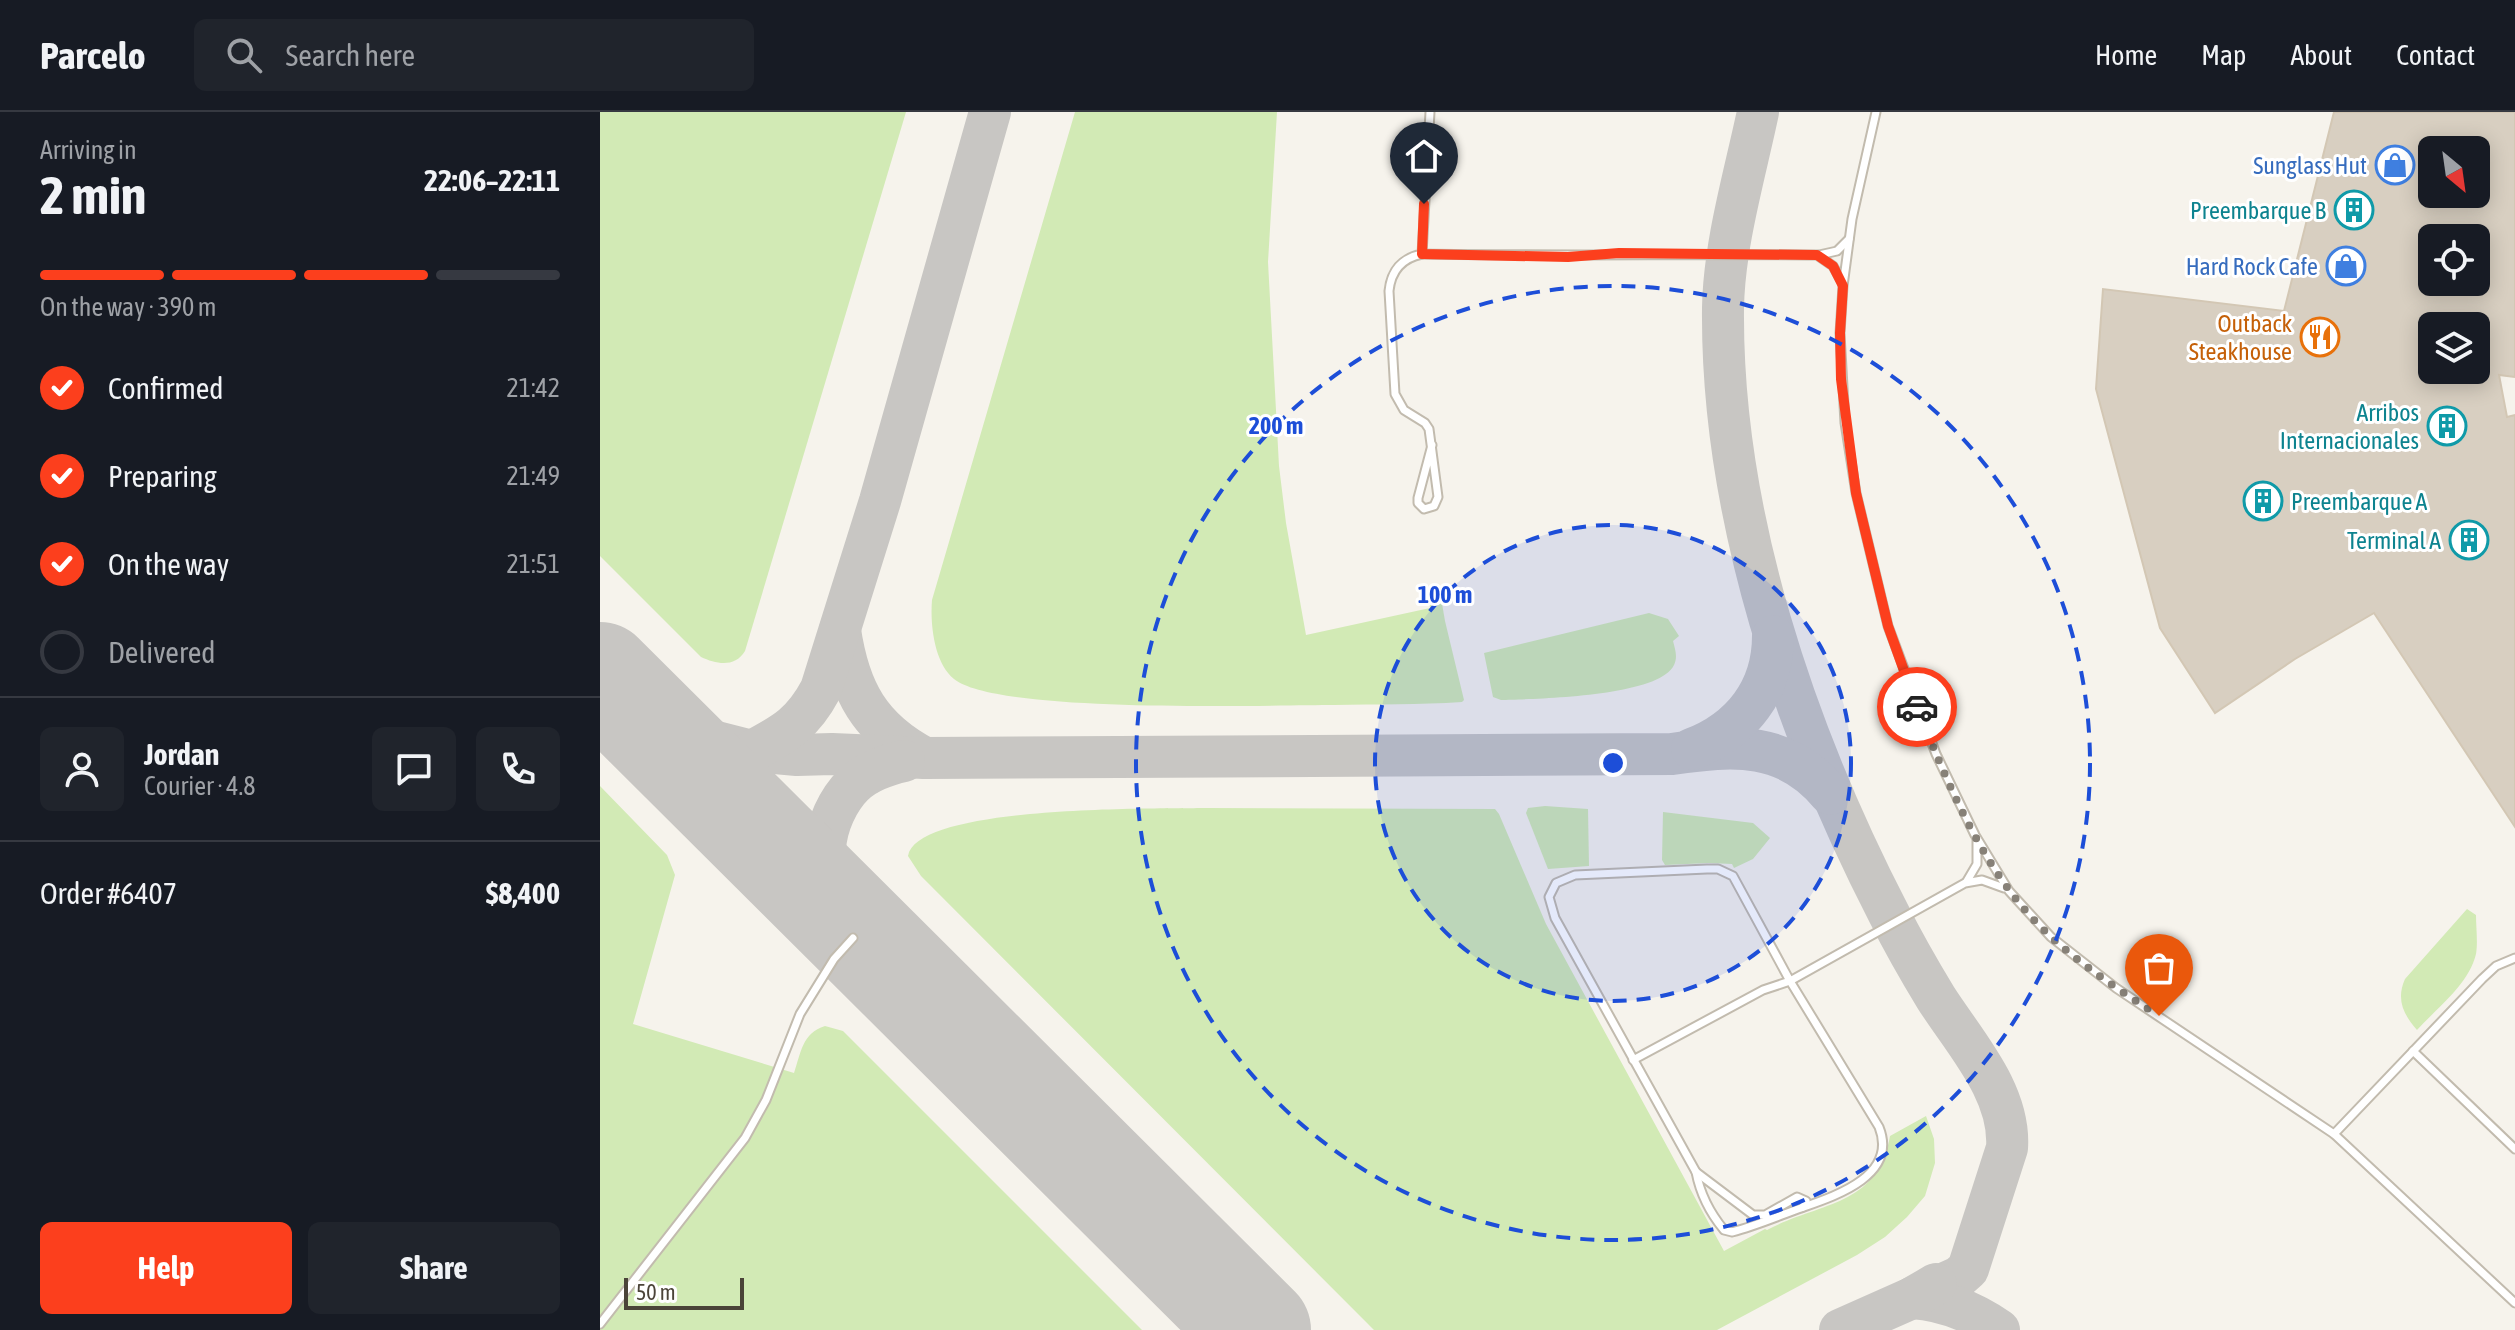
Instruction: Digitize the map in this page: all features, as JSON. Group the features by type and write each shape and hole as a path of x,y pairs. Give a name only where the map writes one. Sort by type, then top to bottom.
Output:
{"lane":[{"path":"1422,254 1430,112"},
{"path":"1876,112 1849,239 1843,286 1840,333 1845,423 1856,493 1888,626 1936,754 1975,835 2009,891 2051,937 2080,961 2334,1134 2515,1303"},
{"path":"1432,445 1418,498 1424,509 1434,506 1438,497 1432,445 1429,429 1404,410 1393,386 1390,282 1398,266 1413,256 1568,257 1619,253 1817,255 1837,251 1849,239"},
{"path":"1817,255 1833,266 1843,286"},
{"path":"1965,883 1977,864 1975,835"},
{"path":"1707,869 1726,872 1733,876 1790,981 1879,1127 1882,1138 1879,1159 1868,1176 1833,1197 1732,1232 1724,1230 1700,1189 1696,1172 1550,906 1549,897 1556,883 1575,875 1707,869"},
{"path":"1633,1060 1763,990 1790,981 1965,883 1982,880 2009,891"},
{"path":"600,1324 745,1138 766,1100 800,1014 834,959 853,938"},
{"path":"2334,1134 2482,979 2496,966 2515,958"},
{"path":"2413,1051 2515,1149"},
{"path":"1696,1172 1753,1215 1765,1215 1797,1197 1806,1201 1803,1207"}],"green space":[{"path":"600,112 906,112 745,651 731,662 719,663 701,657 600,556"},
{"path":"1075,112 1277,112 1268,262 1279,466 1306,635 1430,608 1427,587 1439,586 1462,702 1197,706 1076,703 980,690 954,679 947,672 935,642 932,600"},
{"path":"1649,613 1668,619 1679,636 1673,641 1676,653 1674,665 1664,676 1645,684 1594,694 1540,699 1501,700 1493,697 1484,653"},
{"path":"600,786 667,855 675,875 633,1024 794,1073 811,1033 825,1026 843,1031 1142,1330 600,1330"},
{"path":"1528,808 1588,809 1589,866 1548,869 1526,813"},
{"path":"1495,809 1546,924 1724,1251 1765,1229 1826,1207 1860,1190 1873,1177 1883,1159 1890,1136 1926,1116 1934,1139 1935,1163 1925,1196 1885,1237 1717,1330 1374,1330 921,876 908,856 922,839 952,827 994,818 1094,810"},
{"path":"1663,812 1753,823 1770,838 1753,859 1734,868 1732,864 1709,863 1665,865 1662,860"},
{"path":"2467,909 2476,915 2477,949 2472,965 2460,985 2417,1030 2402,1006 2402,986"}],"building":[{"path":"2334,112 2515,112 2515,377 2499,375 2507,417 2515,415 2515,827 2374,613 2295,659 2215,713 2160,628 2096,389 2103,289 2284,311"}],"taxiway":[{"path":"752,751 792,726 821,689 880,501 990,112"},
{"path":"1758,112 1731,234 1723,308 1726,386 1735,464 1750,543 1770,620 1823,772 1894,924 1936,998 1984,1068 2002,1107 2006,1127 2007,1148 1968,1269 1959,1277 1912,1298"},
{"path":"840,630 849,672 865,706 890,734 925,758"},
{"path":"1692,749 1726,731 1751,706 1767,674 1773,636"},
{"path":"617,693 670,726 709,740 752,751 797,755 925,758 1672,754 1738,749 1758,751 1795,764 1830,794"},
{"path":"850,911 838,898 825,866 825,848 834,813 859,779 904,761"},
{"path":"1840,1330 1936,1284"},
{"path":"1912,1298 1958,1308 1999,1330"}],"runway":[{"path":"600,676 1257,1330"}],"way so far":[{"path":"1917,707 1960,805 2009,891 2051,937 2116,988 2159,1016"}],"place":[{"name":"Sunglass Hut","path":"2395,165"},
{"name":"Preembarque B","path":"2354,210"},
{"name":"Hard Rock Cafe","path":"2346,266"},
{"name":"Outback Steakhouse","path":"2320,337"},
{"name":"Arribos Internacionales","path":"2447,426"},
{"name":"Preembarque A","path":"2263,501"},
{"name":"Terminal A","path":"2469,540"}],"route":[{"path":"1424,204 1422,254 1568,257 1619,253 1817,255 1833,266 1842,278 1843,286 1841,379 1856,493 1888,626 1917,707"}]}
